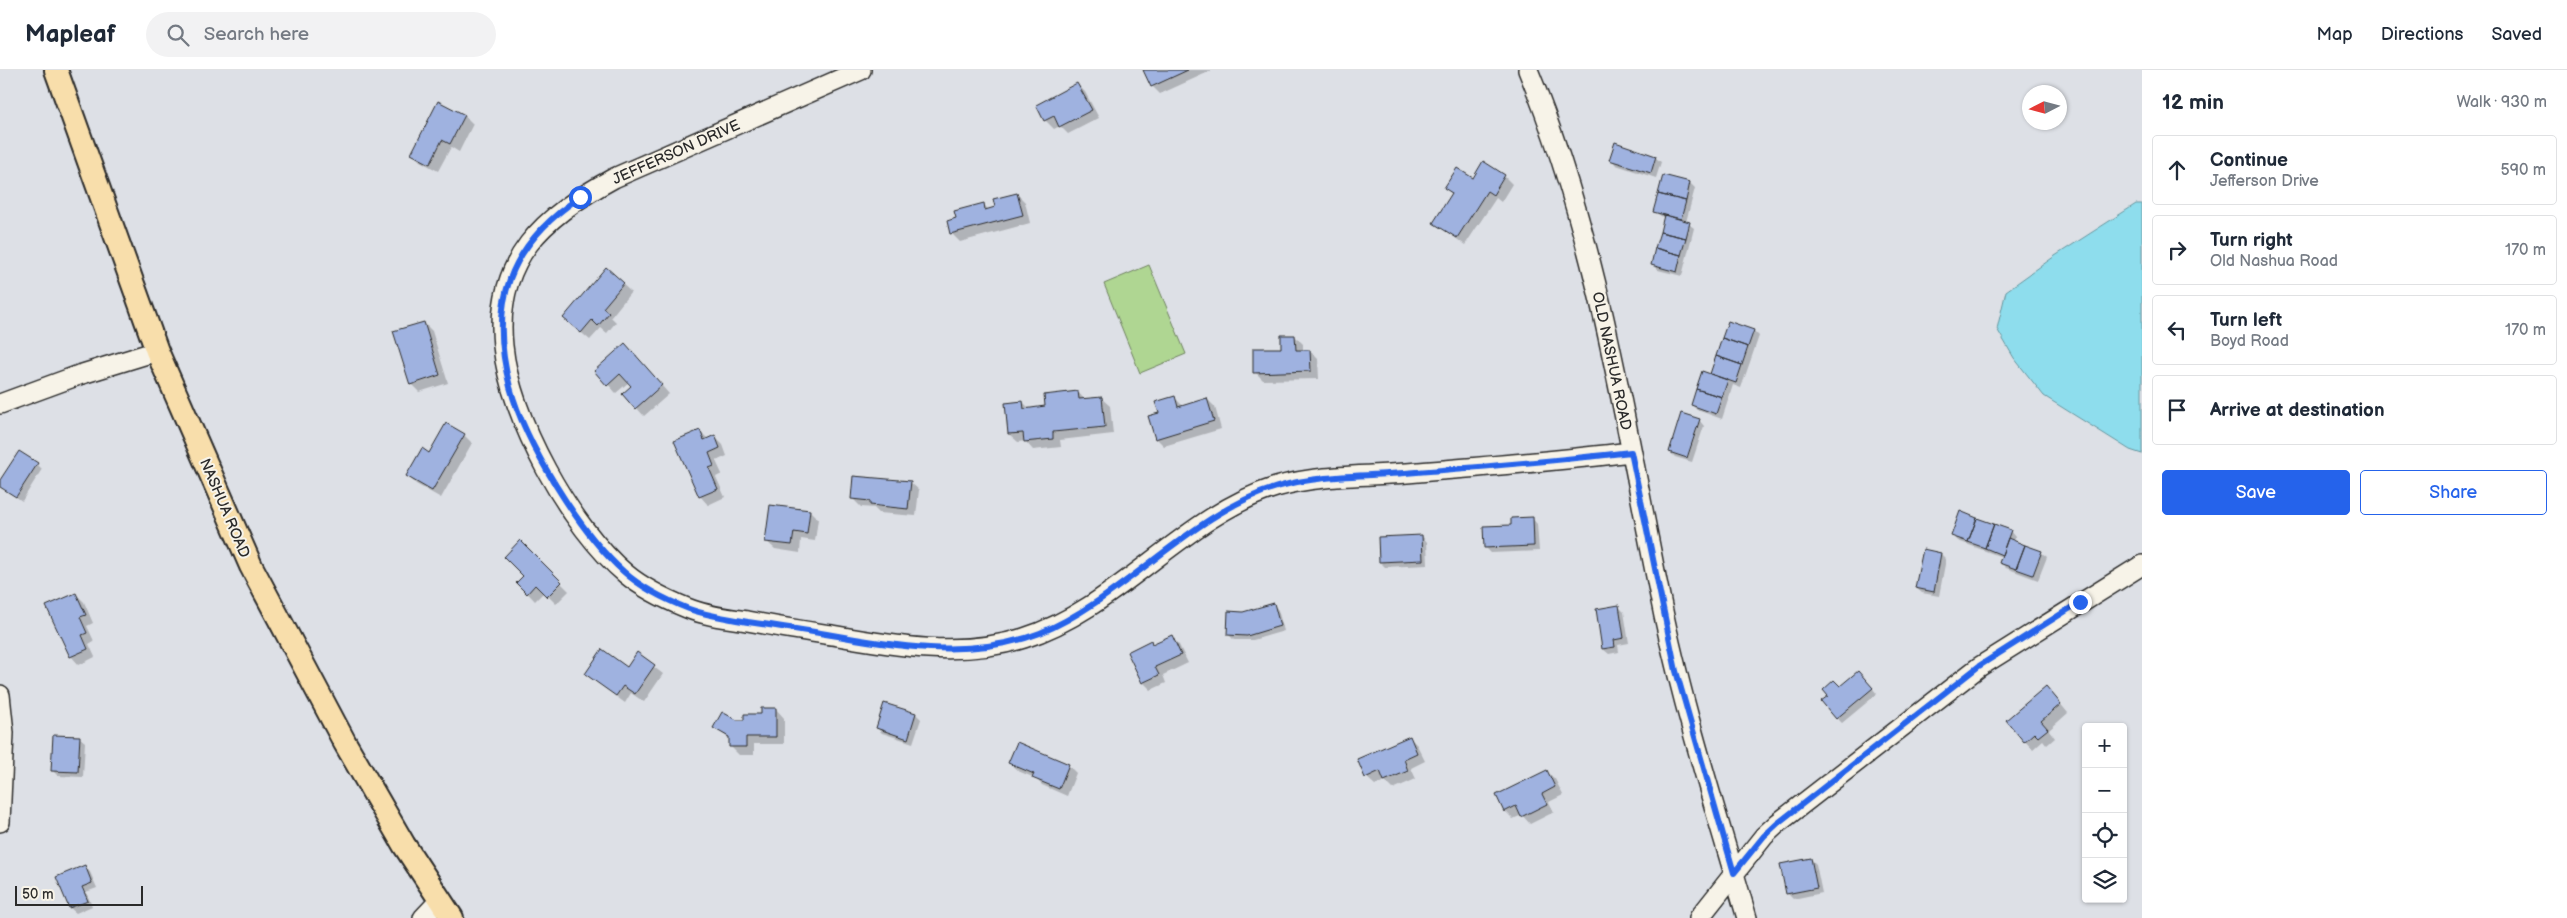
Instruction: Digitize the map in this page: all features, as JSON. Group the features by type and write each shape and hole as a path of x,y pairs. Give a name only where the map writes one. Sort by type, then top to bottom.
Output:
{"main road":[{"name":"NASHUA ROAD","path":"56,70 157,351 251,566 350,752 404,845 446,909"}],"street":[{"name":"JEFFERSON DRIVE","path":"861,70 614,178 580,197 536,233 513,268 503,307 502,327 506,366 516,405 562,494 595,542 622,570 654,593 709,616 868,642 947,648 1006,643 1025,638 1062,622 1097,600 1226,510 1261,492 1280,486 1319,479 1553,462 1631,452"},
{"name":"OLD NASHUA ROAD","path":"1528,70 1549,122 1569,181 1592,267 1676,671 1747,918"},
{"path":"0,404 79,375 157,351"},
{"path":"1698,918 1764,836 1778,823 1947,690 2012,644 2142,564"},
{"path":"0,696 3,719 4,773 0,822"},
{"path":"422,918 446,909"}],"green space":[{"path":"1149,265 1186,354 1140,373 1104,284"}],"water":[{"path":"2136,204 2142,204 2142,454 2130,450 2044,396 2014,358 1997,329 2006,291 2055,256"}],"building":[{"path":"1143,70 1188,70 1151,87"},
{"path":"1077,83 1092,110 1059,127 1054,116 1044,121 1036,105"},
{"path":"438,101 465,115 450,144 442,140 430,164 411,154"},
{"path":"1615,142 1656,156 1651,173 1609,160"},
{"path":"1483,161 1505,175 1493,195 1487,191 1457,238 1433,223 1452,193 1444,188 1457,168 1473,178"},
{"path":"1663,175 1690,182 1686,201 1658,194"},
{"path":"1017,193 1023,215 950,234 947,221 956,218 954,211 984,203 985,210 995,207 993,199"},
{"path":"1658,194 1686,201 1681,219 1653,212"},
{"path":"1664,215 1690,222 1686,238 1660,232"},
{"path":"1660,232 1686,238 1681,255 1655,248"},
{"path":"1655,248 1681,255 1677,272 1651,265"},
{"path":"606,267 624,283 603,308 609,313 598,326 592,320 581,333 563,318"},
{"path":"1728,321 1754,330 1748,347 1722,338"},
{"path":"424,322 440,375 410,385 393,331"},
{"path":"1281,335 1295,335 1296,350 1310,350 1311,371 1253,373 1253,348 1281,348"},
{"path":"1722,338 1748,347 1742,365 1716,356"},
{"path":"625,343 662,385 635,409 622,394 631,386 620,374 607,386 594,371"},
{"path":"1716,356 1742,365 1736,383 1710,374"},
{"path":"1702,371 1728,380 1722,397 1696,389"},
{"path":"1696,389 1722,397 1716,414 1691,405"},
{"path":"1078,391 1079,399 1102,397 1105,427 1053,432 1053,439 1024,442 1023,433 1008,434 1005,403 1023,401 1024,409 1045,406 1044,395"},
{"path":"1175,396 1178,407 1207,398 1214,421 1155,439 1148,416 1159,413 1155,402"},
{"path":"1681,413 1700,419 1687,458 1669,452"},
{"path":"446,423 465,434 432,491 406,476 422,448 429,453"},
{"path":"700,430 704,440 715,435 720,448 709,453 714,466 709,468 718,489 699,497 674,441"},
{"path":"19,451 38,463 16,497 0,487 0,480"},
{"path":"853,476 911,481 908,509 870,505 870,501 851,499"},
{"path":"770,505 810,510 807,534 794,532 792,545 765,542"},
{"path":"1960,511 1977,518 1968,542 1951,536"},
{"path":"1533,517 1534,546 1484,548 1483,526 1511,525 1511,518"},
{"path":"1977,518 1994,524 1985,548 1968,542"},
{"path":"1994,524 2011,530 2002,555 1985,548"},
{"path":"1422,535 1423,560 1379,562 1378,537"},
{"path":"2008,538 2025,545 2016,569 1999,563"},
{"path":"520,540 562,582 547,597 535,585 527,594 516,583 523,576 504,557"},
{"path":"2025,545 2042,551 2033,575 2016,569"},
{"path":"1923,549 1941,553 1934,592 1915,588"},
{"path":"76,593 86,615 80,617 87,633 82,635 88,649 70,657 46,606"},
{"path":"1274,603 1280,626 1247,636 1227,635 1228,611 1243,612"},
{"path":"1619,605 1624,638 1614,640 1615,647 1602,649 1596,609"},
{"path":"1172,635 1181,655 1155,667 1159,675 1142,683 1127,652 1151,640 1152,644"},
{"path":"602,649 627,667 637,652 655,665 635,694 623,686 616,696 585,674"},
{"path":"1858,671 1873,688 1836,719 1821,701 1828,696 1823,690 1834,680 1840,686"},
{"path":"2046,686 2061,704 2041,721 2048,729 2038,737 2034,733 2024,742 2006,720"},
{"path":"884,703 916,713 908,739 876,728"},
{"path":"761,708 776,708 776,737 746,737 746,747 729,747 729,737 713,728 722,712 737,720 744,720 744,714 761,714"},
{"path":"53,735 80,736 78,772 51,771"},
{"path":"1410,736 1417,753 1404,759 1408,771 1384,781 1380,771 1365,778 1357,759"},
{"path":"1017,742 1069,764 1059,789 1032,778 1034,774 1008,763"},
{"path":"1547,770 1555,787 1542,794 1547,804 1521,817 1516,806 1504,812 1496,795"},
{"path":"1811,858 1817,888 1786,894 1780,864"},
{"path":"85,865 92,883 82,887 88,901 69,908 56,877"}],"route":[{"path":"580,197 563,208 536,233 523,250 513,268 503,307 502,327 503,346 510,386 516,405 542,460 562,494 595,542 622,570 638,583 654,593 690,610 709,616 907,647 966,648 1006,643 1044,631 1062,622 1097,600 1226,510 1261,492 1280,486 1319,479 1553,462 1631,452 1676,671 1734,873 1764,836 1778,823 1947,690 2012,644 2080,602"}]}
